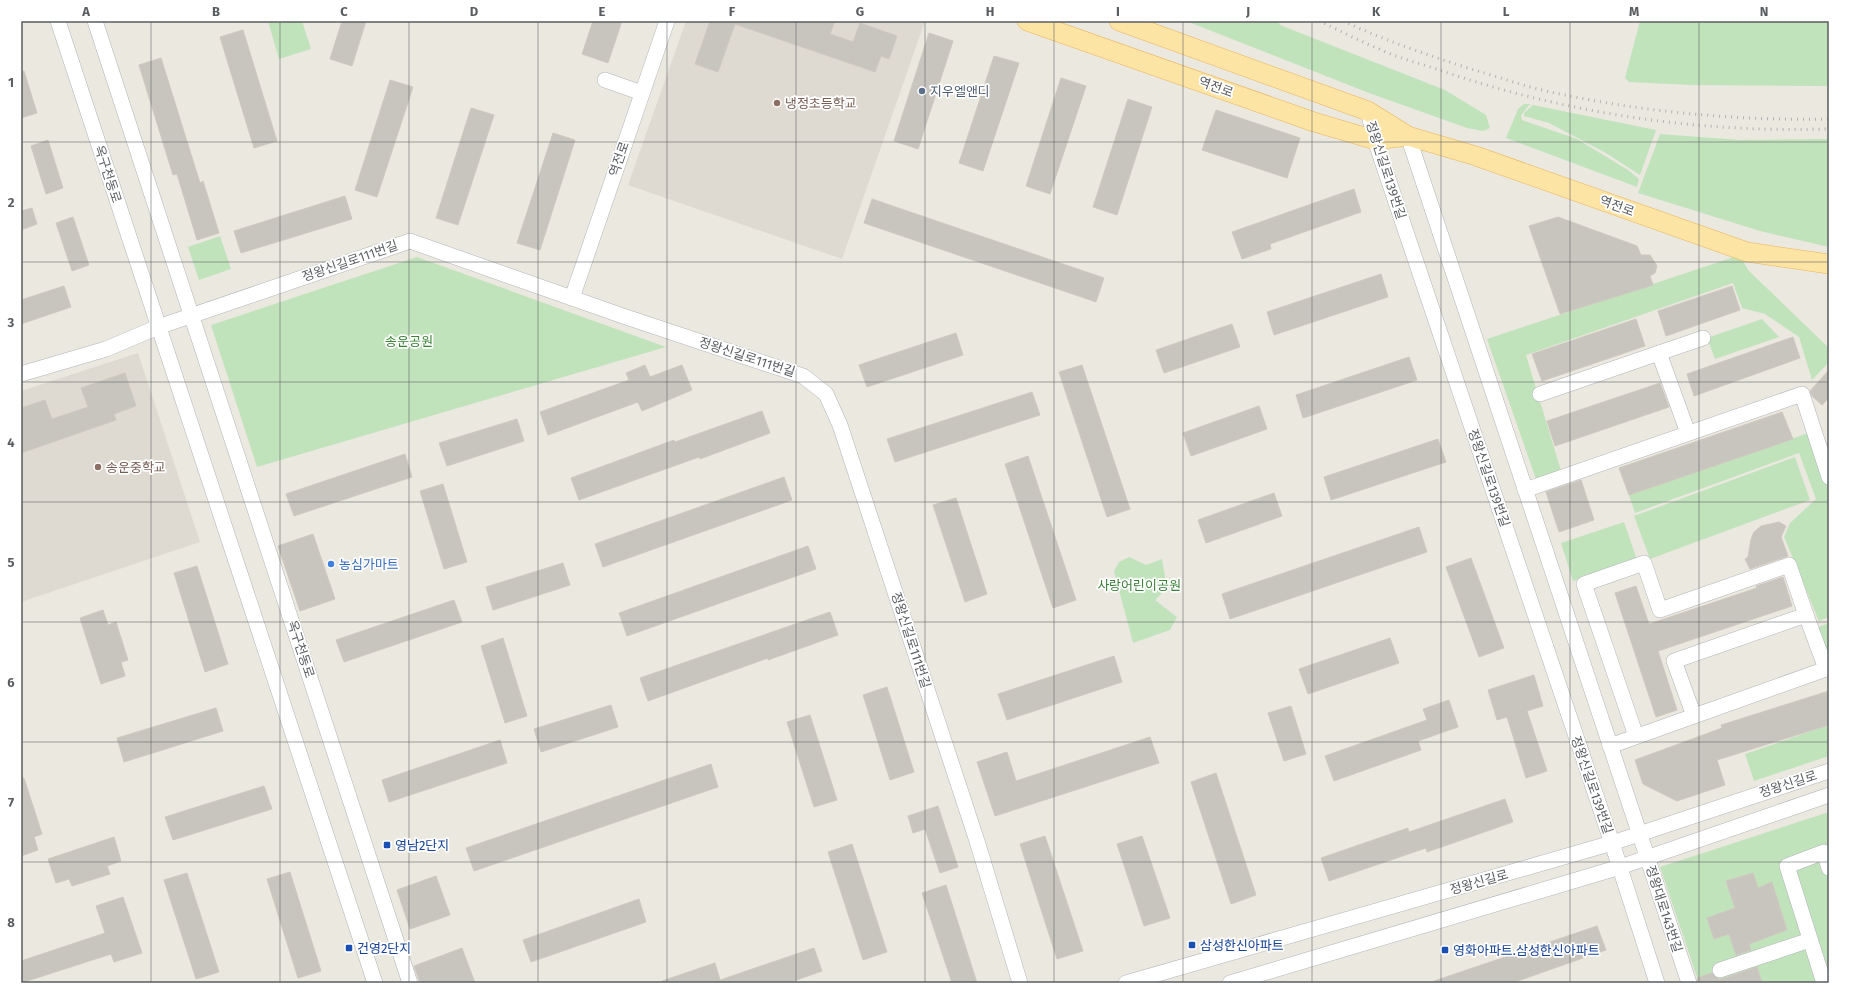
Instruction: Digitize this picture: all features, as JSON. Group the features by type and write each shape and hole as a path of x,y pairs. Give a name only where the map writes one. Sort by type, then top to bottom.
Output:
{"main road":[{"name":"역전로","path":"1027,21 1314,122 1375,140 1408,136"},
{"name":"역전로","path":"1119,21 1368,111 1408,136 1476,156 1747,252 1829,264"}],"street":[{"name":"옥구천동로","path":"58,21 375,983"},
{"name":"옥구천동로","path":"95,21 410,983"},
{"name":"역전로","path":"572,298 667,21"},
{"path":"605,80 642,93"},
{"name":"정왕신길로139번길","path":"1368,111 1375,140 1612,843"},
{"path":"1408,136 1640,834"},
{"name":"정왕신길로111번길","path":"191,316 410,240 572,298 802,376 826,394 840,425 977,841 1020,983"},
{"path":"21,374 106,349 158,327 191,316"},
{"path":"1540,394 1703,338"},
{"path":"1659,353 1688,433"},
{"path":"1525,490 1802,394 1829,477"},
{"path":"1610,746 1826,669 1789,565 1660,610 1644,563 1584,584 1636,736"},
{"path":"1694,716 1674,661 1806,614"},
{"name":"정왕신길로","path":"1126,983 1612,843 1829,771"},
{"name":"정왕신길로","path":"1230,983 1620,867 1829,795"},
{"name":"정왕대로143번길","path":"1640,834 1689,983"},
{"path":"1612,843 1658,983"},
{"path":"1824,983 1787,866 1824,852 1829,868"},
{"path":"1720,970 1810,940"}],"shaded area":[{"name":"냉정초등학교","path":"686,21 925,21 842,259 628,185"},
{"name":"송운중학교","path":"138,353 200,542 21,602 21,391"}],"green space":[{"path":"268,21 302,21 311,49 279,59"},
{"path":"1186,21 1278,21 1280,25 1445,90 1486,115 1490,128 1483,131 1467,128 1369,93"},
{"path":"1640,21 1829,21 1829,86 1691,85 1629,82 1625,78"},
{"path":"1524,104 1530,104 1521,115 1522,120 1577,139 1628,170 1639,179 1637,187 1506,138 1518,109"},
{"path":"1533,105 1656,130 1640,175 1606,153 1549,123 1524,116 1524,113"},
{"path":"1660,134 1740,140 1829,139 1829,247 1760,231 1638,193"},
{"path":"220,236 231,269 199,280 188,247"},
{"path":"1740,255 1748,270 1829,348 1829,362 1812,380 1799,337 1765,314 1742,308 1733,283 1526,355 1562,474 1537,482 1487,339"},
{"name":"송운공원","path":"417,257 666,347 257,467 211,325"},
{"path":"1762,319 1779,337 1715,359 1707,338"},
{"path":"1814,431 1829,477 1829,617 1819,621 1784,537 1790,523 1816,499 1799,453 1635,513 1629,495"},
{"path":"1795,457 1810,500 1650,559 1634,516"},
{"path":"1624,522 1637,560 1573,581 1561,543"},
{"name":"사랑어린이공원","path":"1129,557 1146,565 1162,559 1167,588 1155,600 1177,617 1170,630 1133,643 1114,571 1119,562"},
{"path":"1829,623 1829,662 1816,628"},
{"path":"1829,725 1829,756 1754,781 1745,754"},
{"path":"1829,812 1829,983 1699,983 1660,867"}],"building":[{"path":"342,21 366,21 352,66 330,59"},
{"path":"593,21 622,21 608,63 582,54"},
{"name":"냉정초등학교","path":"710,21 835,21 830,34 853,42 860,23 897,36 889,59 881,56 875,72 735,24 718,72 695,64"},
{"path":"243,30 277,141 254,148 220,37"},
{"path":"929,33 953,41 918,149 894,141"},
{"path":"994,56 1019,63 983,171 959,163"},
{"path":"161,58 200,183 203,181 219,233 197,240 177,174 173,175 139,65"},
{"path":"24,71 37,113 21,118 21,72"},
{"path":"1061,78 1086,86 1050,194 1026,186"},
{"path":"390,80 413,87 377,197 355,190"},
{"path":"1128,99 1152,107 1117,215 1093,207"},
{"path":"471,108 494,115 458,225 436,218"},
{"path":"1216,110 1300,138 1287,178 1202,150"},
{"path":"553,133 575,140 540,250 517,243"},
{"path":"48,140 63,188 46,194 31,146"},
{"path":"1354,189 1361,212 1270,244 1271,249 1242,259 1232,232"},
{"path":"345,196 352,219 241,253 234,231"},
{"path":"872,199 1104,278 1096,302 864,223"},
{"path":"32,208 37,224 21,230 21,211"},
{"path":"73,217 89,265 72,271 56,223"},
{"path":"1558,217 1637,246 1641,255 1650,255 1657,266 1655,273 1650,276 1653,285 1560,314 1529,226"},
{"path":"1381,274 1388,297 1274,335 1267,312"},
{"path":"64,286 71,307 21,324 21,300"},
{"path":"1732,286 1740,310 1666,336 1658,311"},
{"path":"1636,319 1645,346 1542,381 1532,354"},
{"path":"1232,324 1240,347 1164,373 1156,350"},
{"path":"956,333 963,355 867,387 859,365"},
{"path":"1793,337 1800,358 1694,396 1687,374"},
{"path":"1409,357 1417,380 1303,418 1296,395"},
{"path":"645,365 650,377 682,365 692,390 642,411 638,402 548,435 540,412 629,380 626,373"},
{"path":"1082,365 1130,509 1107,517 1059,372"},
{"path":"1829,370 1829,398 1822,405 1812,396 1810,391"},
{"name":"송운중학교","path":"125,373 136,406 114,414 116,420 21,453 21,408 45,400 52,419 88,407 81,388"},
{"path":"1660,383 1669,407 1555,446 1547,421"},
{"path":"1032,392 1040,415 895,462 887,439"},
{"path":"1259,406 1267,429 1191,456 1183,433"},
{"path":"762,411 770,433 700,459 699,457 579,500 571,478 674,440 675,442"},
{"path":"1782,412 1793,439 1629,495 1619,468"},
{"path":"517,419 524,441 447,466 439,443"},
{"path":"1438,439 1446,462 1331,500 1324,477"},
{"path":"405,454 412,477 294,516 286,494"},
{"path":"1028,456 1076,600 1053,608 1005,464"},
{"path":"784,477 792,500 603,567 595,544"},
{"path":"1581,480 1594,520 1559,532 1546,492"},
{"path":"443,484 467,562 444,569 420,491"},
{"path":"1274,493 1282,516 1206,543 1198,520"},
{"path":"956,498 987,594 965,602 933,505"},
{"path":"1779,522 1786,526 1781,537 1788,556 1750,569 1745,559 1748,557 1751,539 1754,532 1761,526"},
{"path":"1419,527 1427,552 1230,619 1222,594"},
{"path":"313,534 335,599 300,611 278,546"},
{"path":"808,546 816,569 627,636 619,613"},
{"path":"1471,558 1504,648 1479,657 1446,567"},
{"path":"563,563 570,585 493,610 486,587"},
{"path":"197,566 228,664 205,672 174,573"},
{"path":"1783,577 1792,606 1658,651 1677,710 1656,717 1615,593 1636,586 1649,624 1757,588 1756,586"},
{"path":"454,600 462,622 344,662 336,640"},
{"path":"103,610 108,625 116,622 128,660 121,662 125,676 101,684 80,618"},
{"path":"830,612 838,635 768,660 768,658 648,701 640,678"},
{"path":"503,638 527,716 505,723 481,646"},
{"path":"1390,638 1399,663 1308,694 1299,669"},
{"path":"1114,656 1122,682 1007,720 998,694"},
{"path":"1534,675 1543,706 1527,711 1547,771 1526,778 1507,717 1497,720 1488,690"},
{"path":"887,687 914,772 890,780 863,695"},
{"path":"1829,691 1829,725 1717,760 1725,785 1677,801 1643,784 1635,760 1722,728 1721,725"},
{"path":"1449,700 1458,727 1418,741 1421,750 1334,781 1325,756 1427,720 1423,709"},
{"path":"611,705 618,727 541,752 534,729"},
{"path":"1291,706 1306,754 1284,761 1268,713"},
{"path":"216,708 223,731 124,762 117,738"},
{"path":"810,715 837,800 814,807 787,722"},
{"path":"1150,737 1159,763 995,816 977,762 1007,752 1016,781"},
{"path":"500,740 507,763 389,802 382,780"},
{"path":"711,764 718,787 474,871 466,848"},
{"path":"1216,773 1256,895 1231,904 1191,782"},
{"path":"21,778 24,778 42,834 34,837 38,850 21,856"},
{"path":"264,786 272,809 173,840 165,817"},
{"path":"1505,799 1513,822 1427,852 1426,848 1329,881 1321,858 1408,828 1409,832"},
{"path":"938,806 958,867 940,873 925,829 913,833 908,816"},
{"path":"1045,836 1083,951 1057,959 1020,844"},
{"path":"1142,836 1170,918 1144,926 1117,844"},
{"path":"114,837 121,861 107,866 110,874 72,886 69,879 56,883 48,859"},
{"path":"852,844 887,952 863,960 828,852"},
{"path":"290,872 321,971 298,978 267,879"},
{"path":"187,873 219,972 196,979 164,880"},
{"path":"1753,873 1758,888 1772,882 1787,930 1749,944 1751,950 1736,955 1729,934 1714,939 1707,918 1735,908 1726,881"},
{"path":"436,876 450,915 410,929 397,890"},
{"path":"946,885 977,983 952,983 922,893"},
{"path":"123,897 142,953 114,962 111,954 21,983 21,961 105,933 96,906"},
{"path":"639,899 646,922 531,962 523,940"},
{"path":"1597,926 1606,950 1512,983 1434,983 1434,981"},
{"path":"462,948 475,983 420,983 414,966"},
{"path":"814,948 822,971 788,983 662,983 662,981 715,963 720,980"},
{"path":"1757,967 1762,983 1698,983 1697,978 1712,973 1718,979 1722,979"}],"railway":[{"path":"1319,21 1364,43 1401,58 1486,85 1583,109 1631,117 1730,128 1829,129"},
{"path":"1343,21 1390,41 1438,58 1544,91 1589,100 1691,114 1726,117 1829,119"}],"place":[{"name":"지우엘앤디","path":"922,91"},
{"name":"냉정초등학교","path":"777,103"},
{"name":"송운중학교","path":"98,467"},
{"name":"농심가마트","path":"331,564"},
{"name":"영남2단지","path":"387,845"},
{"name":"삼성한신아파트","path":"1192,945"},
{"name":"건영2단지","path":"349,948"},
{"name":"영화아파트.삼성한신아파트","path":"1445,950"}]}
